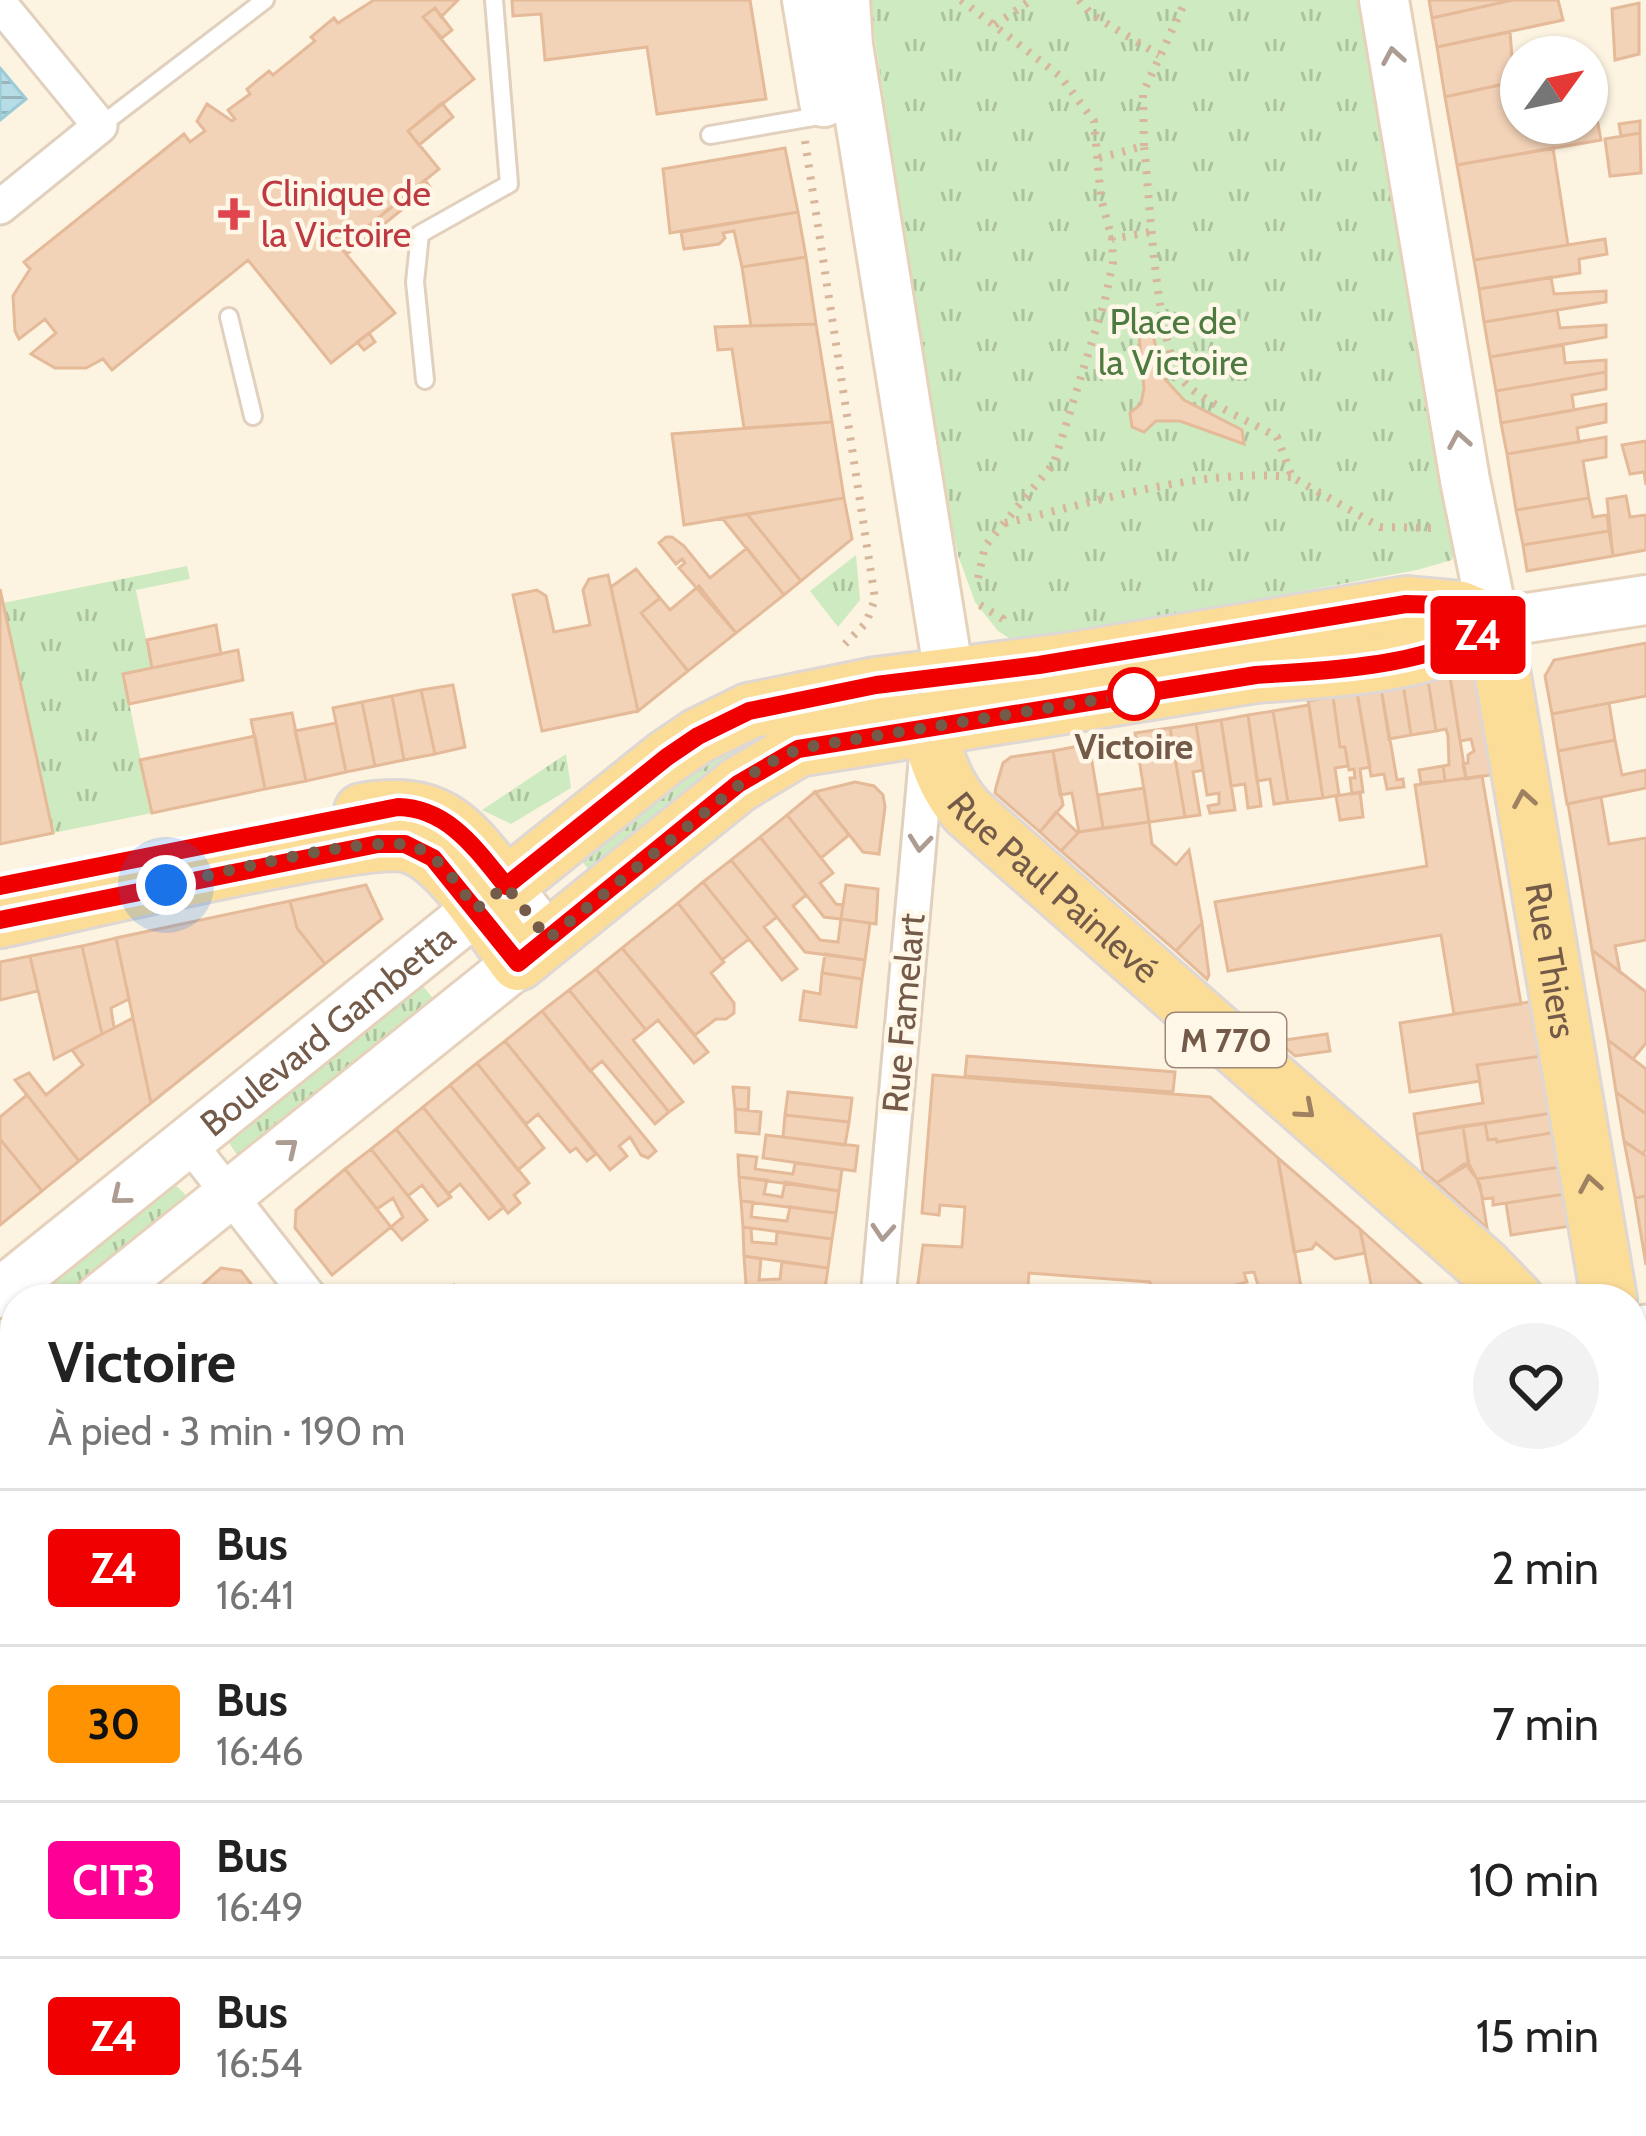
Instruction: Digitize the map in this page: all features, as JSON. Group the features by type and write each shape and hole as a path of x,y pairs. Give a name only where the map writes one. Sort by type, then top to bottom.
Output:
{"main road":[{"path":"807,0 814,117 939,701"},
{"path":"845,0 939,701"},
{"path":"939,701 1322,670 1447,650 1470,614 1478,543 1384,0"},
{"path":"939,701 1066,661 1406,604 1470,614 1646,600"},
{"name":"Rue Thiers","path":"1470,614 1607,1284"},
{"name":"Boulevard Gambetta","path":"11,1284 651,769 718,725 765,707 939,701"},
{"name":"Boulevard Gambetta","path":"118,1284 771,762 939,701"},
{"name":"Rue Paul Painlevé","path":"939,701 943,776 968,812 1501,1284"},
{"path":"0,886 398,807 421,809 452,825 491,897 533,951"},
{"path":"0,920 333,851 397,843 415,847 491,897"}],"street":[{"path":"0,4 100,126 0,207"},
{"name":"Rue Famelart","path":"879,1284 904,985 939,701"},
{"path":"188,1142 299,1284"}],"lane":[{"path":"100,126 266,0"},
{"path":"425,380 415,282 420,234 508,184 494,0"},
{"path":"710,135 814,117"},
{"path":"229,317 253,416"}],"path":[{"path":"961,0 1060,76 1094,121 1113,262 1054,463 985,546 976,583"},
{"path":"995,25 1031,0"},
{"path":"1079,0 1091,14 1159,55"},
{"path":"1186,0 1143,94 1153,214 1150,232 1172,356 1184,384 1277,437 1292,477"},
{"path":"814,117 875,599 866,623 845,644"},
{"path":"1099,158 1144,146"},
{"path":"1112,238 1150,232"},
{"path":"1003,524 1248,473 1292,477 1381,527 1478,543"}],"green space":[{"name":"Place de la Victoire","path":"869,0 1368,0 1457,543 1452,560 1039,640 1015,642 998,631 975,602 958,555 939,467"},
{"path":"856,555 860,600 838,627 810,591"},
{"path":"187,566 190,579 136,590 152,668 123,674 152,813 53,833 3,603"},
{"path":"746,731 757,750 595,877 575,853"},
{"path":"566,754 571,788 511,824 482,810"},
{"path":"418,980 436,1002 239,1158 226,1138"},
{"path":"174,1184 185,1194 182,1207 87,1284 43,1284"}],"water":[{"path":"0,68 26,99 0,120"}],"building":[{"name":"Clinique de la Victoire","path":"374,0 458,0 441,17 435,8 423,17 474,79 408,131 439,169 341,248 395,313 331,363 248,260 112,370 103,359 86,368 55,368 31,354 56,333 45,319 19,339 15,331 13,296 30,269 24,262 184,134 190,142 205,131 197,121 207,104 232,121 228,110 250,94 247,89 315,41 311,37 334,18 338,23"},
{"path":"512,0 750,0 766,99 657,114 647,47 545,60 541,14 513,16"},
{"path":"1429,0 1513,0 1432,18"},
{"path":"1513,0 1558,0 1563,20 1437,47 1432,18"},
{"path":"1639,3 1639,54 1615,60 1612,9"},
{"path":"435,8 452,30 442,38 423,17"},
{"path":"1510,32 1510,36 1500,36 1500,85 1445,97 1437,47"},
{"path":"1500,85 1500,144 1578,144 1457,165 1445,97"},
{"path":"442,103 453,117 419,145 408,131"},
{"path":"1640,121 1640,133 1621,136 1619,124"},
{"path":"1640,133 1641,173 1610,176 1608,138"},
{"path":"785,148 798,212 670,233 663,169"},
{"path":"1553,148 1568,245 1474,260 1457,165"},
{"path":"425,180 430,187 347,254 341,248"},
{"path":"798,212 806,257 742,267 734,231 723,233 719,244 684,249 681,232"},
{"path":"1605,239 1607,254 1579,259 1580,273 1479,289 1474,260"},
{"path":"806,257 816,324 751,326 742,267"},
{"path":"1551,277 1554,294 1606,291 1606,302 1484,322 1479,289"},
{"path":"1557,310 1560,328 1606,325 1606,337 1490,357 1484,322"},
{"path":"1148,314 1163,377 1184,400 1242,430 1244,444 1180,421 1156,421 1144,432 1132,427 1130,413 1141,404 1144,388 1137,316"},
{"path":"816,324 832,422 744,428 732,349 718,350 715,327"},
{"path":"369,333 375,342 364,350 357,342"},
{"path":"1563,345 1565,363 1606,360 1606,372 1496,391 1490,357"},
{"path":"1606,372 1606,389 1572,395 1574,410 1501,423 1496,391"},
{"path":"1606,404 1606,422 1577,428 1579,442 1507,454 1501,423"},
{"path":"832,422 844,498 684,525 672,434"},
{"path":"1606,437 1606,457 1583,461 1589,498 1516,510 1507,454"},
{"path":"1646,441 1646,485 1644,472 1630,474 1622,445"},
{"path":"1626,496 1630,517 1646,515 1646,550 1613,556 1607,499"},
{"path":"844,498 852,539 801,581 747,514"},
{"path":"1589,498 1593,517 1607,515 1609,531 1523,545 1516,510"},
{"path":"747,514 801,581 784,595 722,518"},
{"path":"1609,531 1613,556 1527,571 1523,545"},
{"path":"666,537 684,546 710,578 747,548 784,595 736,633 679,568 685,563 682,559 676,564 659,543"},
{"path":"636,569 660,598 641,613 688,671 638,711 611,587"},
{"path":"608,575 638,711 542,731 513,595 537,590 546,596 554,632 590,625 583,590 589,579"},
{"path":"699,586 736,633 688,671 641,613 660,598 670,610"},
{"path":"0,589 53,833 0,844"},
{"path":"216,625 221,654 152,668 147,640"},
{"path":"1646,643 1646,696 1552,714 1545,676 1554,660"},
{"path":"238,650 243,680 129,704 123,674"},
{"path":"1471,674 1485,685 1502,773 1466,779 1463,764 1474,751 1471,739 1460,741 1450,677"},
{"path":"1450,676 1466,778 1445,781 1448,736 1446,729 1436,731 1428,680"},
{"path":"1428,680 1436,731 1411,735 1403,684"},
{"path":"1403,684 1411,735 1389,739 1381,688"},
{"path":"453,685 465,747 435,754 421,690"},
{"path":"1381,688 1397,780 1403,779 1404,787 1387,789 1384,774 1371,776 1357,692"},
{"path":"421,690 435,754 404,760 392,696"},
{"path":"1357,692 1370,767 1360,769 1363,792 1352,794 1354,769 1349,770 1345,747 1340,747 1333,697"},
{"path":"392,696 404,760 375,766 362,702"},
{"path":"1333,697 1340,747 1345,747 1348,766 1335,768 1339,795 1323,798 1308,701"},
{"path":"362,702 375,766 346,772 333,708"},
{"path":"1609,703 1615,740 1558,751 1552,714"},
{"path":"1309,705 1323,798 1288,802 1273,711"},
{"path":"1273,711 1288,802 1274,804 1270,779 1257,781 1248,715"},
{"path":"292,713 306,781 265,789 251,720"},
{"path":"1248,715 1261,806 1248,808 1245,784 1231,786 1221,720"},
{"path":"1221,720 1235,810 1210,813 1208,806 1219,804 1219,793 1207,795 1196,724"},
{"path":"336,723 346,772 306,781 295,731"},
{"path":"1196,724 1203,770 1193,772 1200,815 1185,817 1170,728"},
{"path":"1170,728 1185,817 1149,822 1135,733"},
{"path":"255,736 265,789 152,813 140,760"},
{"path":"1615,740 1622,775 1646,770 1646,788 1567,804 1558,751"},
{"path":"1089,744 1103,828 1079,832 1072,793 1060,795 1053,751"},
{"path":"1053,751 1063,805 1040,832 995,793 1003,763 1011,757"},
{"path":"1443,766 1445,781 1421,783 1419,770"},
{"path":"1482,776 1521,1004 1454,1014 1441,935 1228,971 1215,902 1427,866 1415,785"},
{"path":"855,782 874,786 883,795 879,854 863,852 815,792"},
{"path":"1144,788 1149,822 1103,828 1098,795"},
{"path":"815,792 849,835 821,858 787,815"},
{"path":"1360,792 1363,817 1340,820 1336,796"},
{"path":"1601,797 1609,844 1646,838 1646,940 1615,946 1620,972 1592,950 1568,804"},
{"path":"1056,812 1078,833 1061,851 1040,832"},
{"path":"787,815 833,873 820,883 836,904 843,905 841,919 824,917 760,837"},
{"path":"1149,822 1152,844 1176,865 1189,850 1202,923 1176,951 1061,851 1079,832"},
{"path":"760,837 806,895 793,906 820,940 838,942 841,919 870,923 865,960 805,952 731,860"},
{"path":"731,860 777,917 764,927 797,969 782,980 703,882"},
{"path":"703,882 749,939 722,960 678,903"},
{"path":"366,885 382,919 325,964 297,928 290,901"},
{"path":"846,885 878,889 876,924 841,919"},
{"path":"290,901 297,928 325,964 151,1103 116,938"},
{"path":"678,903 724,962 711,973 734,1003 734,1013 716,1019 695,1035 622,948"},
{"path":"1202,923 1209,975 1207,979 1176,951"},
{"path":"116,938 129,999 111,1008 114,1028 102,1034 82,946"},
{"path":"82,946 102,1034 54,1059 30,956"},
{"path":"622,948 708,1052 694,1063 658,1020 646,1030 596,969"},
{"path":"1592,950 1646,992 1646,1043 1633,1059 1608,1040"},
{"path":"825,954 865,960 862,979 822,973"},
{"path":"30,956 38,991 0,1000 0,962"},
{"path":"596,969 646,1030 633,1040 683,1102 669,1112 569,990"},
{"path":"822,973 862,979 856,1027 800,1020 804,991 820,994"},
{"path":"569,990 669,1112 655,1124 602,1061 590,1071 542,1011"},
{"path":"1541,1000 1550,1055 1477,1065 1480,1081 1410,1092 1400,1023"},
{"path":"542,1011 656,1151 648,1158 630,1137 619,1146 627,1156 610,1170 505,1041"},
{"path":"133,1018 151,1103 79,1161 15,1080 29,1073 46,1095 83,1065 72,1050"},
{"path":"1327,1034 1330,1051 1295,1056 1278,1041"},
{"path":"1608,1040 1646,1069 1646,1114 1616,1092"},
{"path":"505,1041 596,1154 587,1161 576,1148 570,1152 538,1114 526,1124 477,1063"},
{"path":"1550,1055 1559,1112 1417,1134 1414,1114 1483,1103 1477,1065"},
{"path":"967,1056 1175,1072 1173,1092 965,1076"},
{"path":"477,1063 544,1148 518,1170 450,1085"},
{"path":"933,1075 1210,1097 1278,1158 1300,1284 1258,1284 1254,1272 1244,1273 1247,1282 1239,1284 1150,1284 1029,1273 1028,1284 918,1284 923,1245 962,1247 965,1207 940,1205 939,1215 922,1213"},
{"path":"450,1085 529,1183 514,1195 520,1203 508,1213 423,1107"},
{"path":"733,1087 749,1088 748,1110 735,1109"},
{"path":"788,1092 852,1098 849,1122 785,1115"},
{"path":"1616,1092 1646,1114 1643,1154 1624,1141"},
{"path":"27,1095 79,1161 42,1191 0,1139 0,1117"},
{"path":"423,1107 504,1207 489,1219 460,1184 448,1194 396,1129"},
{"path":"735,1109 761,1112 759,1134 736,1132"},
{"path":"1559,1112 1562,1131 1488,1140 1485,1123"},
{"path":"785,1115 849,1122 845,1145 783,1137"},
{"path":"1485,1123 1488,1140 1497,1142 1562,1131 1568,1166 1477,1179 1469,1169 1463,1126"},
{"path":"1463,1126 1469,1164 1437,1183 1423,1171 1417,1134"},
{"path":"396,1129 451,1197 438,1206 422,1185 408,1196 371,1149"},
{"path":"766,1135 858,1146 855,1171 763,1158"},
{"path":"0,1139 42,1191 0,1225"},
{"path":"1624,1141 1646,1156 1646,1196 1635,1198"},
{"path":"371,1149 427,1220 402,1240 391,1227 403,1217 393,1198 377,1209 345,1169"},
{"path":"738,1155 757,1157 755,1169 793,1174 795,1163 842,1169 839,1191 739,1177"},
{"path":"1278,1158 1360,1229 1365,1253 1335,1259 1316,1243 1312,1249 1294,1252"},
{"path":"1469,1164 1480,1185 1487,1228 1437,1183"},
{"path":"1568,1166 1572,1193 1493,1205 1493,1198 1483,1199 1477,1179"},
{"path":"345,1169 391,1227 332,1275 295,1228 296,1210"},
{"path":"739,1177 767,1180 764,1194 782,1197 785,1182 839,1191 836,1213 741,1201"},
{"path":"1572,1193 1577,1225 1511,1235 1506,1203"},
{"path":"1646,1196 1646,1265 1635,1198"},
{"path":"741,1201 753,1202 751,1217 787,1221 790,1207 836,1213 832,1239 743,1227"},
{"path":"743,1227 751,1228 752,1242 776,1244 777,1232 832,1239 828,1268 744,1256"},
{"path":"1360,1229 1421,1284 1371,1284"},
{"path":"744,1256 761,1259 759,1280 780,1279 782,1262 828,1268 826,1284 746,1284"},
{"path":"221,1268 241,1271 251,1284 203,1284"}],"bus line":[{"name":"Z4","path":"0,886 398,807 421,809 452,825 506,886 667,757 749,711 876,685 1039,665 1406,604 1446,605 1494,623 1447,650 1322,670 1256,675 798,749 738,784 518,963 433,858 397,843 333,851 0,920"}],"place":[{"name":"Clinique de la Victoire","path":"234,214"},
{"name":"Victoire","path":"1134,694"}],"route":[{"path":"166,885 356,847 405,844 433,858 476,909 506,886 548,939 738,784 785,754 1147,692 1134,694"}]}
